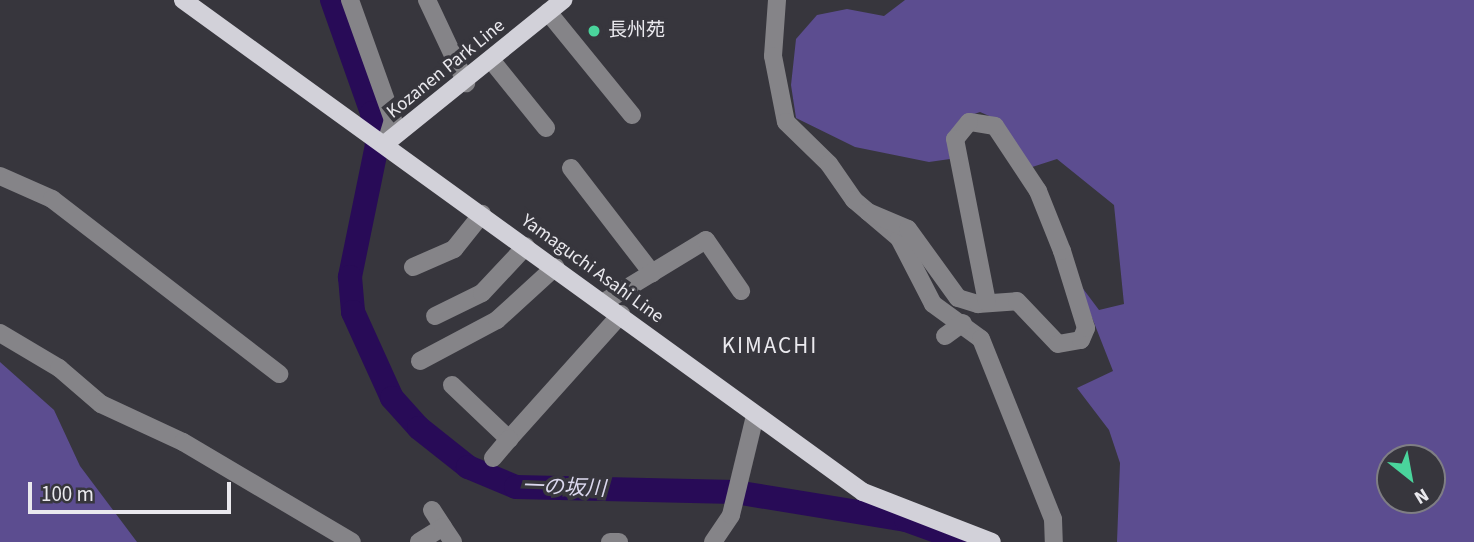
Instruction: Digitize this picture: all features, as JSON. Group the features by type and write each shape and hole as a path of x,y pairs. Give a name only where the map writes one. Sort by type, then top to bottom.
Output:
{"main road":[{"name":"Yamaguchi Asahi Line","path":"183,0 362,126 621,314 755,416 863,492 992,542"},
{"name":"Kozanen Park Line","path":"386,144 466,83 563,0"}],"street":[{"path":"350,0 393,120 386,144"},
{"path":"427,0 466,83"},
{"path":"778,0 773,56 786,122 868,212 899,238 933,304 963,323 991,357 1054,519 1054,542"},
{"path":"548,12 632,115"},
{"path":"492,61 547,128"},
{"path":"868,212 908,229 958,298 987,302 1017,301 1058,344 1086,335 1068,265 1038,191 995,126 979,120 961,127 955,139 987,302"},
{"path":"571,168 652,273"},
{"path":"0,176 52,199 279,374"},
{"path":"413,267 454,249 482,214"},
{"path":"604,302 706,240 741,291"},
{"path":"435,316 482,293 526,246"},
{"path":"420,361 483,330 555,267"},
{"path":"493,458 621,314"},
{"path":"945,336 963,323"},
{"path":"0,333 59,368 101,404 183,442 352,542"},
{"path":"452,386 509,439"},
{"path":"713,542 735,501 755,416"},
{"path":"419,542 448,534 432,510"},
{"path":"610,542 619,542"}],"shaded area":[{"path":"905,0 1474,0 1474,542 1117,542 1120,463 1109,430 1077,388 1113,371 1078,282 1099,310 1124,304 1114,205 1057,159 1026,169 1001,121 980,112 960,119 947,138 950,159 929,162 855,147 796,118 791,85 796,39 817,15 847,9 884,16"},
{"path":"0,362 54,410 80,466 137,542 0,542"}],"waterway":[{"name":"一の坂川","path":"332,0 372,113 377,145 350,277 353,312 392,398 419,428 468,467 516,487 735,492 906,520 967,542"}],"place":[{"name":"長州苑","path":"594,31"}],"district":[{"name":"KIMACHI","path":"770,346"}]}
